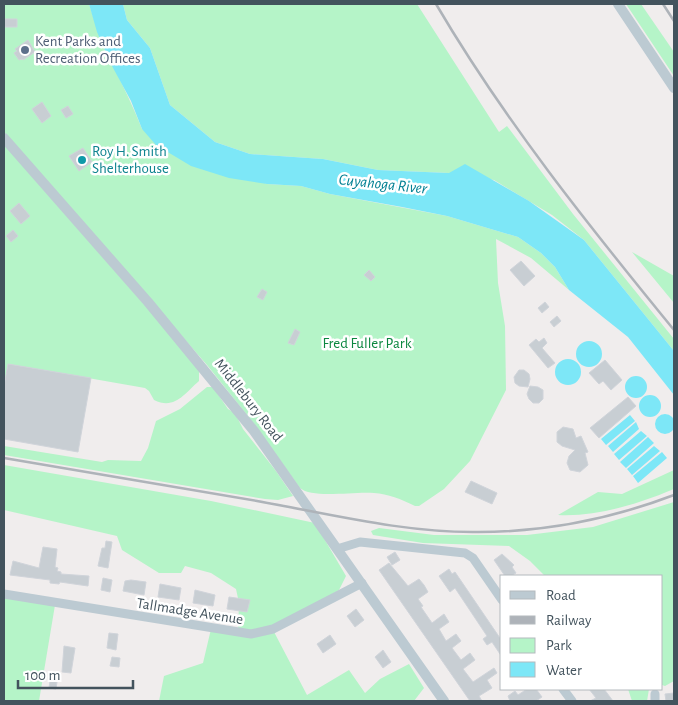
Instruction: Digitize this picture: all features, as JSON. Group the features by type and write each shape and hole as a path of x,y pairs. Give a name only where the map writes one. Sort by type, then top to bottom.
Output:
{"street":[{"path":"618,4 674,88"},
{"name":"Middlebury Road","path":"4,138 210,374 276,460 444,701"},
{"path":"337,548 360,542 465,553 473,558 500,597"},
{"name":"Tallmadge Avenue","path":"4,594 251,634 273,630 362,583"},
{"path":"564,690 572,701"}],"green space":[{"name":"Fred Fuller Park","path":"4,4 89,4 100,36 142,129 267,184 301,186 330,194 447,216 518,237 541,253 555,267 569,290 531,258 496,239 498,283 505,326 506,390 470,461 444,489 419,506 415,506 394,497 379,494 324,494 300,488 251,420 207,365 4,132"},
{"path":"123,4 417,4 499,132 507,126 573,214 674,339 674,351 584,240 552,215 494,180 449,173 378,170 323,159 250,154 215,142 170,105 150,48 127,20"},
{"path":"626,4 641,4 674,52 674,76"},
{"path":"4,144 199,367 199,381 179,399 174,402 161,403 154,400 145,388 8,364 4,386"},
{"path":"632,252 674,276 674,303"},
{"path":"207,387 213,387 228,409 235,413 243,429 293,496 278,500 265,499 4,455 4,446 102,462 108,460 141,461 148,448 156,421 180,409"},
{"path":"4,465 211,501 315,523 346,576 339,590 273,630 307,695 349,670 365,693 380,679 409,664 424,688 414,701 159,701 164,676 203,663 211,629 238,634 239,603 236,589 211,573 185,566 181,573 159,573 122,550 117,536 4,510"},
{"path":"674,470 674,489 660,495 602,512 558,515 598,492 622,494"},
{"path":"674,502 674,681 665,686 663,685 663,575 544,575 530,561 509,546 423,543 373,535 371,531 379,528 434,535 527,535 593,527"},
{"path":"4,597 55,605 39,701 4,701"},
{"path":"628,690 649,690 647,701 632,701"}],"water":[{"name":"Cuyahoga River","path":"89,4 123,4 127,20 150,48 170,105 215,142 250,154 323,159 378,170 449,173 465,164 529,201 584,240 674,351 674,395 628,337 569,290 555,267 541,253 518,237 447,216 330,194 301,186 267,184 229,178 191,166 156,145 142,129 131,101 112,66 97,32"},
{"path":"589,341 598,345 602,354 598,363 589,367 580,363 576,354 580,345"},
{"path":"568,359 577,363 581,372 577,381 568,385 559,381 555,372 559,363"},
{"path":"636,376 644,379 647,387 644,395 636,398 628,395 625,387 628,379"},
{"path":"650,395 658,398 661,406 658,414 650,417 642,414 639,406 642,398"},
{"path":"661,414 669,414 675,420 675,428 669,434 661,434 655,428 655,420"},
{"path":"630,415 635,421 606,445 601,439"},
{"path":"636,422 639,429 613,452 608,446"},
{"path":"641,431 647,436 619,460 614,454"},
{"path":"648,437 654,443 626,468 620,462"},
{"path":"654,446 660,451 632,475 627,469"},
{"path":"662,452 667,458 638,483 633,476"}],"building":[{"path":"4,19 17,19 17,27 4,27"},
{"name":"Kent Parks and Recreation Offices","path":"28,40 35,52 23,60 19,60 14,53 17,51 15,49"},
{"path":"42,102 51,116 42,123 32,109"},
{"path":"68,106 73,114 66,118 61,110"},
{"name":"Roy H. Smith Shelterhouse","path":"83,148 92,162 79,171 69,156"},
{"path":"19,203 30,216 21,224 10,211"},
{"path":"13,230 18,236 11,242 6,236"},
{"path":"521,261 535,276 524,286 510,270"},
{"path":"369,270 375,277 371,281 364,275"},
{"path":"262,289 267,292 263,300 257,297"},
{"path":"545,302 549,307 542,313 538,308"},
{"path":"557,316 561,321 554,327 550,322"},
{"path":"295,329 300,332 294,345 288,343"},
{"path":"544,338 547,343 542,348 555,363 548,368 529,345 536,339 539,342"},
{"path":"605,360 622,380 611,390 603,381 599,384 589,373"},
{"path":"8,364 91,378 78,452 4,439 4,386"},
{"path":"519,370 524,370 529,374 528,387 519,386 515,383 514,377"},
{"path":"530,386 543,390 543,399 539,403 533,403 529,399 527,394"},
{"path":"628,397 636,406 599,438 590,428"},
{"path":"563,427 573,429 576,438 581,436 588,452 585,453 588,465 580,472 570,470 567,463 569,456 575,450 562,446 557,442 557,432"},
{"path":"471,481 497,493 492,504 465,492"},
{"path":"106,541 112,542 108,568 98,566 102,548 105,548"},
{"path":"43,547 57,549 55,567 58,568 57,571 61,572 61,574 89,576 88,586 60,582 59,584 50,583 50,580 10,575 13,561 39,568"},
{"path":"395,552 400,560 392,565 387,557"},
{"path":"502,554 514,565 512,567 516,573 504,575 494,560"},
{"path":"389,563 408,586 419,579 424,585 428,592 418,599 423,606 421,607 432,623 444,614 449,622 439,629 446,641 456,634 461,641 452,648 461,660 470,653 475,660 463,669 473,682 494,668 497,673 487,680 492,688 479,696 482,701 470,701 379,570"},
{"path":"449,569 452,574 455,572 500,638 500,654 492,642 487,645 483,639 487,636 455,588 450,592 439,576"},
{"path":"103,578 112,580 110,592 101,590"},
{"path":"125,581 146,582 144,595 123,591"},
{"path":"160,584 181,588 179,600 158,597"},
{"path":"195,590 215,595 213,606 193,603"},
{"path":"229,597 250,600 247,612 227,609"},
{"path":"356,609 364,620 355,627 347,616"},
{"path":"109,633 118,634 116,650 107,648"},
{"path":"330,635 336,644 323,653 317,644"},
{"path":"64,646 75,648 71,673 62,672"},
{"path":"383,650 391,662 383,668 375,657"},
{"path":"112,657 120,658 119,667 110,666"},
{"path":"50,681 57,682 56,689 49,688"},
{"path":"526,690 537,690 542,697 536,701 510,701 508,696 515,691 518,695"},
{"path":"590,690 605,690 613,701 590,701 596,698"},
{"path":"674,693 674,701 666,701 665,694"}],"railway":[{"path":"436,4 462,47 519,131 579,212 674,330"},
{"path":"663,4 674,21"},
{"path":"4,458 368,522 451,531 478,532 553,527 626,511 674,495"}],"place":[{"name":"Kent Parks and Recreation Offices","path":"25,50"},
{"name":"Roy H. Smith Shelterhouse","path":"82,160"}]}
